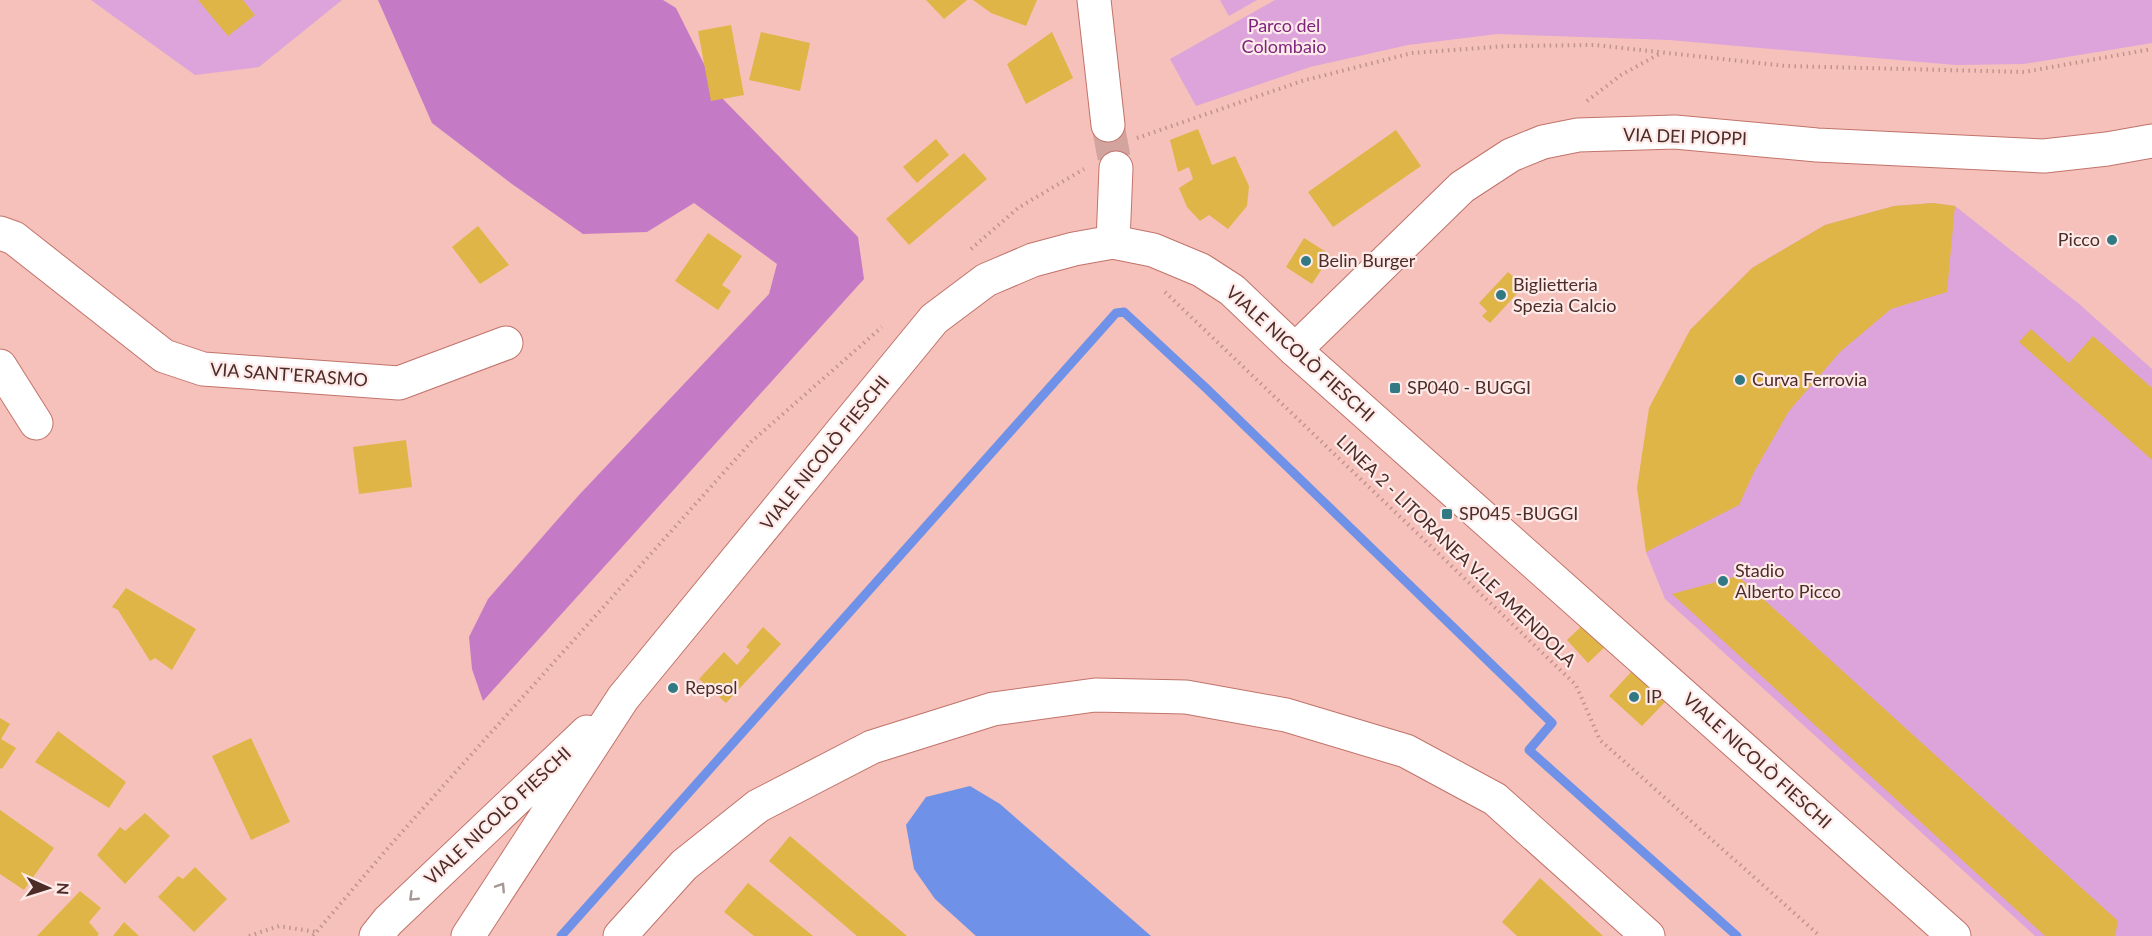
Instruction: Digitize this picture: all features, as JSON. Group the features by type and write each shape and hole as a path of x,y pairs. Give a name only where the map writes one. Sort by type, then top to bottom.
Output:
{"main road":[{"path":"1094,0 1111,151 1113,242"},
{"name":"VIA DEI PIOPPI","path":"1295,350 1462,187 1511,155 1543,142 1578,135 1675,132 1817,145 2044,156 2152,141"},
{"name":"VIA SANT'ERASMO","path":"0,233 14,237 164,356 203,369 399,383 506,343"},
{"name":"VIALE NICOLÒ FIESCHI","path":"468,936 623,698 934,319 986,280 1033,260 1113,242 1153,250 1201,270 1232,290 1295,350 1954,936"},
{"path":"0,366 36,423"},
{"path":"620,936 684,865 758,807 872,747 993,709 1095,695 1186,696 1286,715 1406,751 1494,799 1648,936"},
{"name":"VIALE NICOLÒ FIESCHI","path":"376,936 396,913 623,698"}],"path":[{"path":"964,255 1018,208 1111,151 1140,137 1302,81 1412,53 1507,46 1595,45 1785,66 2024,72 2152,49"},
{"path":"1561,139 1587,100 1621,75 1662,52"},
{"name":"LINEA 2 - LITORANEA V.LE AMENDOLA","path":"1164,291 1576,685 1599,740 1820,936"},
{"path":"249,936 279,926 315,934 393,842 751,442 884,325"}],"green space":[{"path":"91,0 342,0 259,67 195,75"},
{"path":"1220,0 1257,0 1229,16"},
{"name":"Parco del Colombaio","path":"1275,0 2152,0 2152,43 2024,64 1956,65 1669,40 1497,34 1408,45 1310,67 1196,106 1170,59"},
{"path":"1933,203 1955,206 2078,303 2152,369 2152,936 2035,936 1665,599 1646,552 1690,330 1752,268 1825,225 1894,206"}],"shaded area":[{"path":"378,0 663,0 676,8 720,96 858,237 864,279 483,701 472,669 469,637 488,599 579,495 769,294 777,264 694,203 647,232 583,234 432,123"}],"water":[{"path":"970,786 1000,804 1151,936 976,936 935,899 914,869 906,825 926,797"}],"building":[{"path":"198,0 243,0 255,15 228,36"},
{"path":"926,0 967,0 944,19"},
{"path":"973,0 1037,0 1026,26 991,13"},
{"path":"731,25 744,95 711,101 698,31"},
{"path":"761,32 810,43 800,91 749,80"},
{"path":"1052,32 1073,78 1026,104 1007,64"},
{"path":"1198,129 1212,165 1235,156 1249,186 1247,206 1228,229 1209,215 1200,221 1187,207 1179,188 1193,179 1189,167 1178,172 1170,140"},
{"path":"1396,130 1421,166 1333,227 1308,192"},
{"path":"936,139 949,155 917,183 903,167"},
{"path":"964,153 987,179 909,245 886,219"},
{"name":"Curva Ferrovia","path":"1933,203 1955,206 1947,292 1891,309 1840,352 1789,411 1754,472 1739,505 1646,552 1637,488 1649,408 1690,330 1752,268 1825,225 1894,206"},
{"path":"478,226 509,265 480,284 452,247"},
{"path":"708,233 742,256 722,285 731,291 718,310 675,281"},
{"path":"1304,238 1331,255 1312,284 1286,267"},
{"name":"Biglietteria Spezia Calcio","path":"1508,272 1524,286 1490,323 1482,316 1487,311 1479,303"},
{"path":"2031,329 2069,363 2093,336 2152,388 2152,460 2019,342"},
{"path":"406,440 412,487 359,494 353,447"},
{"path":"1738,576 2118,921 2115,936 2045,936 1672,594"},
{"path":"126,588 196,629 172,670 155,658 150,661 118,610 112,607"},
{"path":"1587,621 1608,644 1588,663 1567,640"},
{"path":"763,627 781,644 726,703 699,679 724,652 737,665 750,650 746,647"},
{"path":"1632,671 1666,701 1642,726 1609,696"},
{"path":"0,718 10,724 1,739 16,748 2,769 0,768"},
{"path":"58,731 126,782 109,808 35,762"},
{"path":"251,738 290,822 251,840 212,756"},
{"path":"0,810 54,848 24,890 0,874"},
{"path":"145,813 170,836 125,884 97,855 120,827 125,831"},
{"path":"790,836 907,936 857,936 769,861"},
{"path":"195,867 227,899 194,932 158,897 178,876 183,879"},
{"path":"1540,878 1603,936 1517,936 1502,922"},
{"path":"748,883 813,936 754,936 724,912"},
{"path":"80,891 101,908 89,922 99,934 97,936 37,936"},
{"path":"124,922 139,936 113,936"}],"waterway":[{"path":"561,936 1116,313 1124,312 1207,389 1552,723 1529,750 1737,936"}],"tunnel":[{"path":"1108,125 1116,168"}],"place":[{"name":"Picco","path":"2112,240"},
{"name":"Belin Burger","path":"1306,261"},
{"name":"Biglietteria Spezia Calcio","path":"1501,295"},
{"name":"Curva Ferrovia","path":"1740,380"},
{"name":"SP040 - BUGGI","path":"1395,388"},
{"name":"SP045 -BUGGI","path":"1447,514"},
{"name":"Stadio Alberto Picco","path":"1723,581"},
{"name":"Repsol","path":"673,688"},
{"name":"IP","path":"1634,697"}]}
